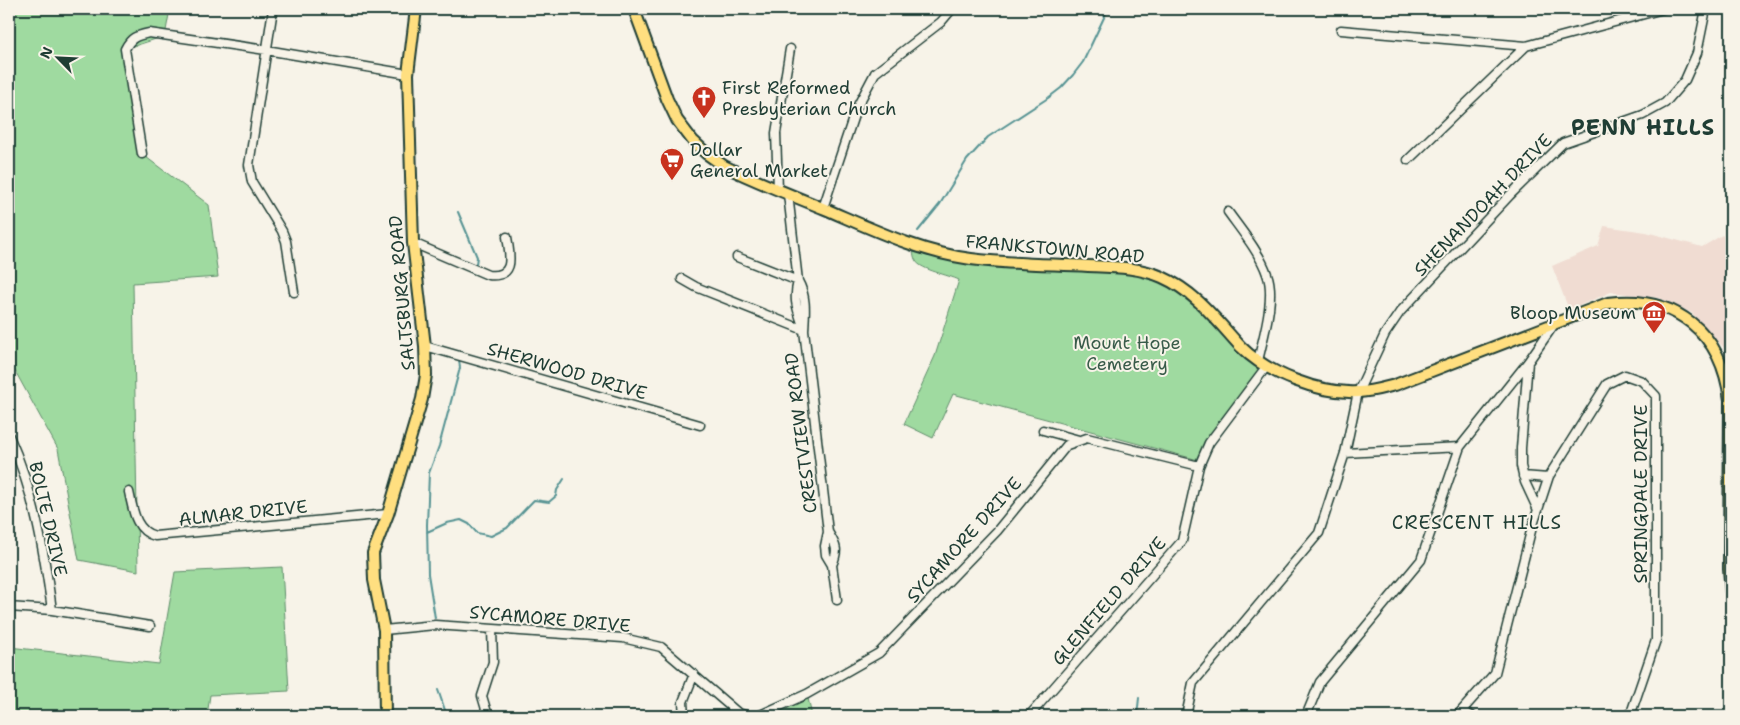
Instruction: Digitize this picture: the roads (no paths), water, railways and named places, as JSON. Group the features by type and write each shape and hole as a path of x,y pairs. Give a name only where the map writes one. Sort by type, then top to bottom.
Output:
{"main road":[{"name":"SALTSBURG ROAD","path":"385,716 384,630 374,580 373,553 388,514 422,400 426,375 425,346 413,243 408,74 416,9"},
{"name":"FRANKSTOWN ROAD","path":"634,9 667,99 685,131 703,150 724,166 909,244 926,249 970,259 1126,268 1162,277 1188,291 1242,348 1262,364 1290,379 1336,390 1358,392 1395,386 1608,303 1641,302 1663,307 1692,322 1708,339 1723,364 1729,386 1731,400 1729,569 1731,594"}],"street":[{"path":"273,9 249,165 252,182 282,231 286,241 294,292"},
{"path":"823,208 856,110 875,73 941,22 952,9"},
{"path":"1341,30 1526,46 1663,9"},
{"name":"SHENANDOAH DRIVE","path":"1186,716 1193,682 1319,533 1345,453 1358,392 1385,334 1400,312 1510,195 1562,143 1580,135 1642,115 1665,103 1685,80 1697,53 1706,9"},
{"path":"142,154 125,49 129,41 135,36 149,33 266,50 408,74"},
{"path":"1408,160 1526,46"},
{"path":"778,189 776,133 790,49"},
{"name":"CRESTVIEW ROAD","path":"788,194 798,282 795,295 796,305 804,330 828,532 836,545 837,554 832,565 837,600"},
{"path":"1228,212 1268,274 1270,286 1262,364"},
{"path":"413,243 488,275 496,276 506,272 509,267 507,238"},
{"path":"737,257 798,282"},
{"path":"682,279 696,287 804,330"},
{"path":"1306,716 1320,682 1422,560 1460,447 1528,362 1555,323"},
{"name":"SHERWOOD DRIVE","path":"425,346 700,425"},
{"path":"1528,362 1521,466 1525,482 1538,510"},
{"name":"GLENFIELD DRIVE","path":"1029,716 1182,541 1199,466 1209,443 1262,364"},
{"name":"SPRINGDALE DRIVE","path":"1460,714 1495,673 1531,530 1548,478 1607,384 1625,375 1642,381 1656,396 1656,640 1630,716"},
{"path":"1043,430 1079,440 1087,438 1199,466"},
{"name":"BOLTE DRIVE","path":"9,436 21,462 31,494 46,562 52,610"},
{"name":"SYCAMORE DRIVE","path":"758,716 807,694 879,653 997,531 1067,445 1079,440"},
{"path":"1345,453 1460,447"},
{"path":"1524,476 1548,478"},
{"name":"ALMAR DRIVE","path":"129,492 137,522 145,532 155,536 388,514"},
{"path":"9,608 52,610 150,626"},
{"name":"SYCAMORE DRIVE","path":"384,630 435,625 623,638 661,647 738,713 749,716"},
{"path":"488,716 482,696 493,662 492,629"},
{"path":"684,716 683,702 694,674"},
{"path":"1460,714 1472,716"}],"waterway":[{"path":"918,231 940,204 967,160 988,137 1048,98 1073,75 1083,62 1108,9"},
{"path":"458,212 477,257 476,264"},
{"path":"435,618 428,574 429,473 439,446 460,368 459,359"},
{"path":"427,532 447,523 461,520 469,524 477,533 491,536 507,528 534,500 549,502 556,496 557,490 564,479"},
{"path":"438,690 447,716"},
{"path":"1137,716 1139,698"}],"place":[{"name":"First Reformed Presbyterian Church","path":"704,119"},
{"name":"Dollar General Market","path":"672,181"},
{"name":"Bloop Museum","path":"1654,334"}],"district":[{"name":"PENN HILLS","path":"1643,127"},
{"name":"CRESCENT HILLS","path":"1477,522"}],"park label":[{"name":"Mount Hope Cemetery","path":"1127,353"}]}
